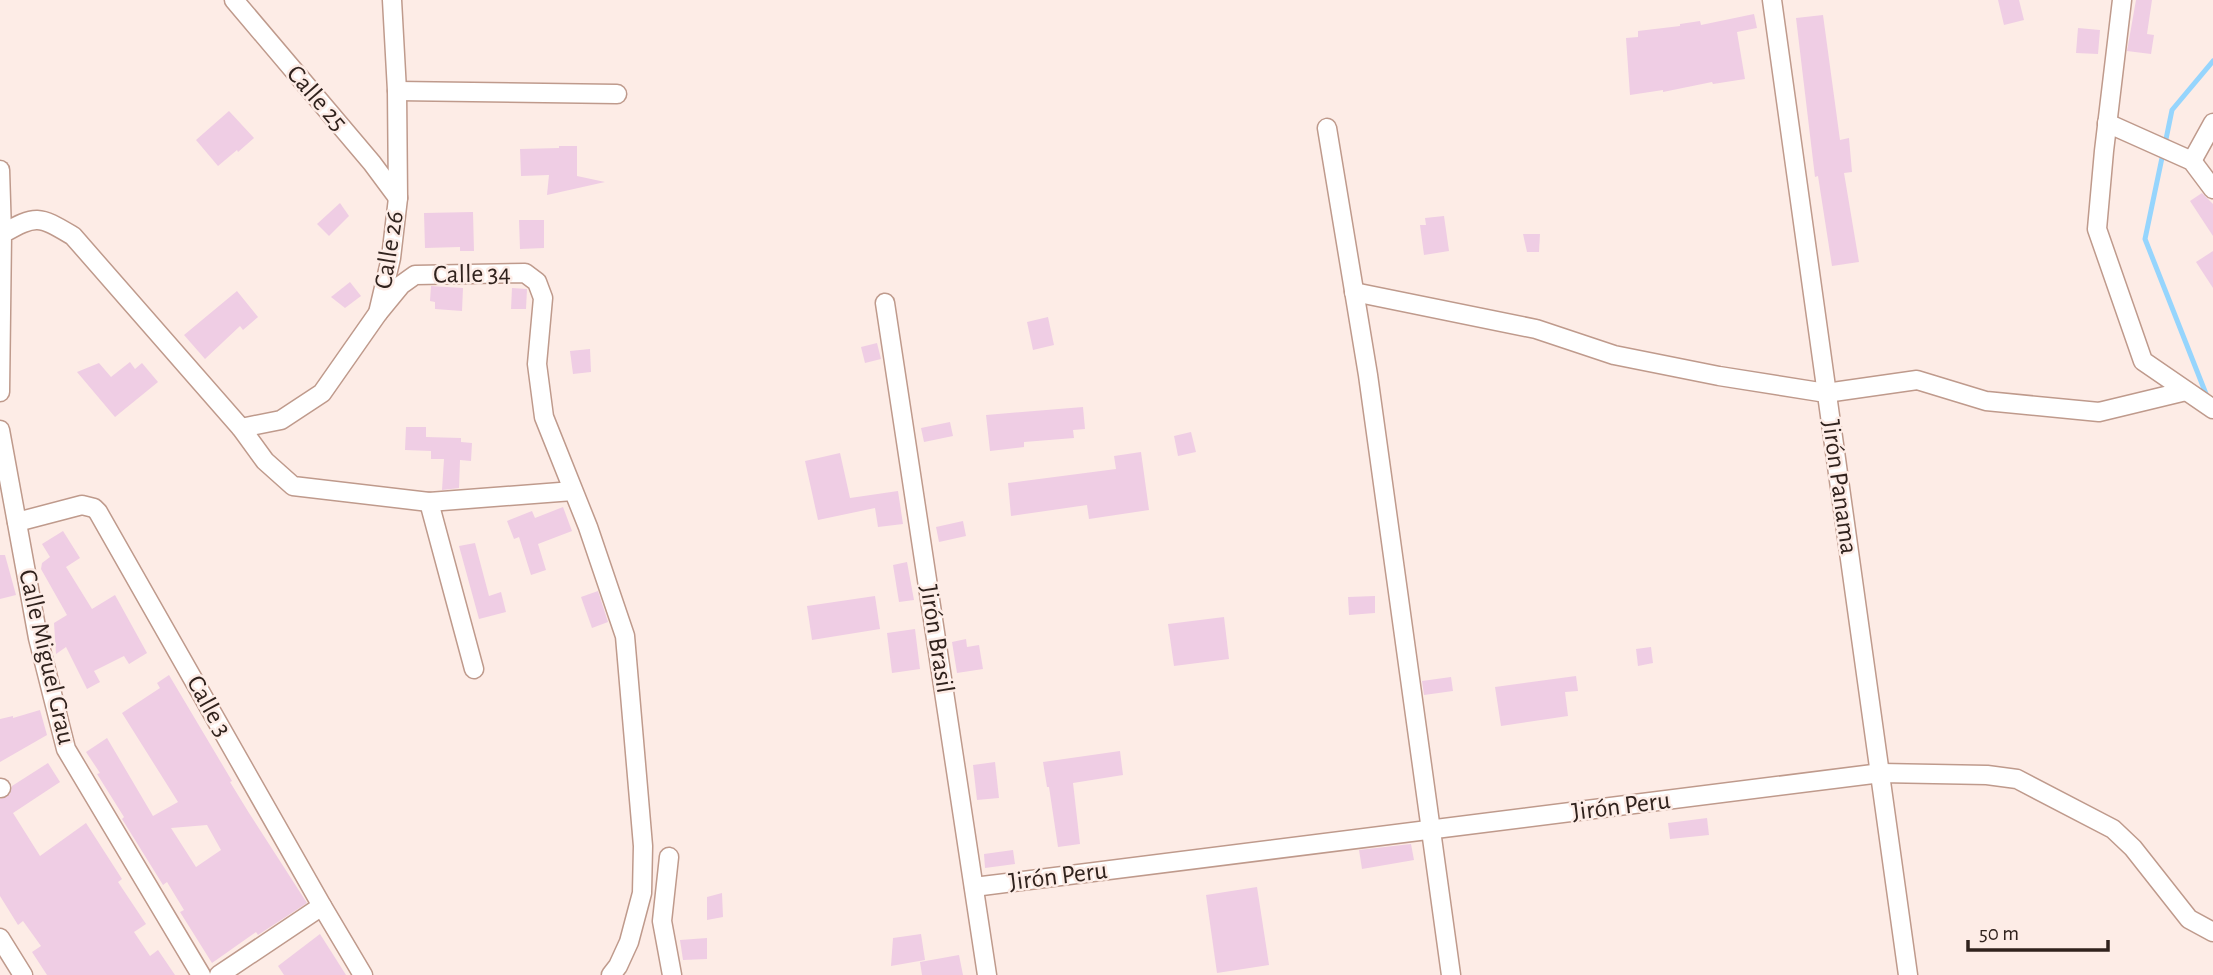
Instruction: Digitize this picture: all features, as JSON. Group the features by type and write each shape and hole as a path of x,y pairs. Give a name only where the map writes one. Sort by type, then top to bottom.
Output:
{"street":[{"name":"Calle 25","path":"234,0 372,163 398,198"},
{"name":"Calle 26","path":"241,428 281,420 321,393 378,313 391,258 398,198 397,91 392,0"},
{"name":"Jirón Panama","path":"1772,0 1908,975"},
{"path":"2122,0 2097,229 2143,362 2213,409"},
{"path":"397,91 617,94"},
{"path":"2107,123 2192,161 2213,189"},
{"path":"2192,161 2213,123"},
{"path":"1327,128 1368,375 1451,975"},
{"path":"0,170 0,393"},
{"path":"2,234 23,222 45,220 73,236 241,428 265,461 292,486 429,502 573,491 625,636 643,846 642,893 629,942 618,967 611,975"},
{"name":"Calle 34","path":"378,313 401,285 415,275 525,273 537,282 543,298 537,364 544,417 573,491"},
{"path":"1354,292 1536,329 1614,355 1719,376 1826,393 1917,380 1986,401 2099,412 2186,391"},
{"name":"Jirón Brasil","path":"885,303 987,975"},
{"name":"Calle Miguel Grau","path":"0,430 38,638 66,749 201,975"},
{"path":"429,502 474,669"},
{"name":"Calle 3","path":"17,522 82,505 99,512 363,975"},
{"name":"Jirón Peru","path":"974,887 1881,773 1987,775 2017,779 2113,829 2133,848 2189,919 2213,932"},
{"path":"669,857 662,921 672,975"},
{"path":"219,975 322,906"},
{"path":"633,927 662,921"},
{"path":"0,937 23,975"}],"building":[{"path":"1998,0 2019,0 2024,20 2004,25"},
{"path":"2136,0 2152,0 2147,34 2154,35 2151,54 2127,51"},
{"path":"1754,14 1757,28 1737,32 1745,79 1630,95 1626,38 1638,37 1638,31 1700,21 1701,25"},
{"path":"1823,15 1840,140 1849,138 1852,172 1844,173 1859,262 1832,266 1818,176 1815,177 1796,18"},
{"path":"2078,28 2100,30 2098,54 2076,53"},
{"path":"229,111 254,138 218,166 196,140"},
{"path":"577,146 577,176 605,182 547,195 549,175 521,176 520,149"},
{"path":"2202,193 2213,204 2213,236 2190,201"},
{"path":"340,203 349,216 329,236 317,224"},
{"path":"473,212 474,251 460,251 460,247 425,248 424,213"},
{"path":"1444,216 1449,251 1424,255 1420,225 1426,225 1425,218"},
{"path":"519,220 544,220 544,248 520,249"},
{"path":"1523,234 1540,234 1539,252 1527,252"},
{"path":"2213,251 2213,288 2196,262"},
{"path":"350,282 361,296 345,308 331,297"},
{"path":"431,286 463,288 462,311 435,309 435,302 430,301"},
{"path":"512,288 527,289 526,309 511,309"},
{"path":"237,291 258,317 243,330 240,326 205,359 184,335"},
{"path":"1048,317 1054,345 1033,350 1027,322"},
{"path":"877,343 881,359 865,363 861,347"},
{"path":"590,349 591,372 573,374 570,351"},
{"path":"130,362 135,369 142,363 158,382 115,417 77,372 99,363 111,377"},
{"path":"1083,407 1085,429 1073,430 1074,438 1024,442 1024,447 990,451 986,415"},
{"path":"950,422 953,436 924,442 921,428"},
{"path":"406,427 426,427 426,437 461,438 461,442 472,443 471,461 460,460 459,488 442,490 444,459 431,459 431,451 405,450"},
{"path":"1191,432 1196,452 1178,456 1174,436"},
{"path":"1141,452 1149,510 1089,519 1087,505 1011,516 1008,483 1116,469 1114,456"},
{"path":"840,453 850,498 898,491 903,524 878,527 875,508 818,520 805,461"},
{"path":"563,507 572,531 538,544 546,570 531,575 519,537 514,539 507,521 532,511 535,518"},
{"path":"963,521 966,536 939,542 936,527"},
{"path":"63,531 80,558 66,567 92,609 115,595 147,653 129,664 124,656 94,671 100,682 87,689 66,647 56,654 54,623 67,615 41,569 42,563 50,557 42,544"},
{"path":"475,543 489,596 501,592 506,612 479,619 459,546"},
{"path":"0,555 5,555 16,595 0,599"},
{"path":"907,562 914,600 899,602 893,565"},
{"path":"598,591 608,622 592,628 581,597"},
{"path":"875,596 880,629 812,640 807,606"},
{"path":"1375,596 1375,613 1349,615 1348,597"},
{"path":"1224,617 1229,659 1174,666 1168,624"},
{"path":"915,629 920,669 892,673 887,633"},
{"path":"966,639 967,647 979,645 983,669 957,673 952,642"},
{"path":"1651,647 1653,663 1638,666 1636,649"},
{"path":"169,675 232,781 230,782 307,903 258,935 256,932 212,963 180,912 184,910 167,882 163,885 122,819 124,817 86,752 107,738 153,816 178,802 122,713 160,688 157,683","holes":["207,825 221,850 196,867 171,828"]},
{"path":"1576,676 1578,691 1565,692 1568,716 1501,726 1495,687"},
{"path":"1451,677 1453,691 1424,695 1422,681"},
{"path":"40,710 47,735 0,762 0,719"},
{"path":"1120,751 1123,775 1073,783 1080,844 1058,847 1043,762"},
{"path":"995,762 999,798 977,800 973,765"},
{"path":"48,763 60,782 13,813 40,856 86,823 122,879 118,882 146,924 134,932 150,956 158,950 175,975 47,975 32,952 41,946 23,921 18,925 0,896 0,799 10,794 12,786"},
{"path":"1707,818 1709,835 1670,839 1668,823"},
{"path":"1411,844 1414,860 1362,869 1359,850"},
{"path":"1013,850 1015,864 985,868 984,854"},
{"path":"1257,887 1269,965 1217,973 1206,895"},
{"path":"722,893 723,917 707,920 707,897"},
{"path":"320,934 346,975 284,975 278,966"},
{"path":"921,934 925,960 891,966 893,938"},
{"path":"707,938 707,959 683,960 680,940"},
{"path":"959,955 963,975 922,975 920,962"}],"waterway":[{"path":"2165,144 2172,110 2213,61"},
{"path":"2163,153 2145,239 2208,399"}]}
